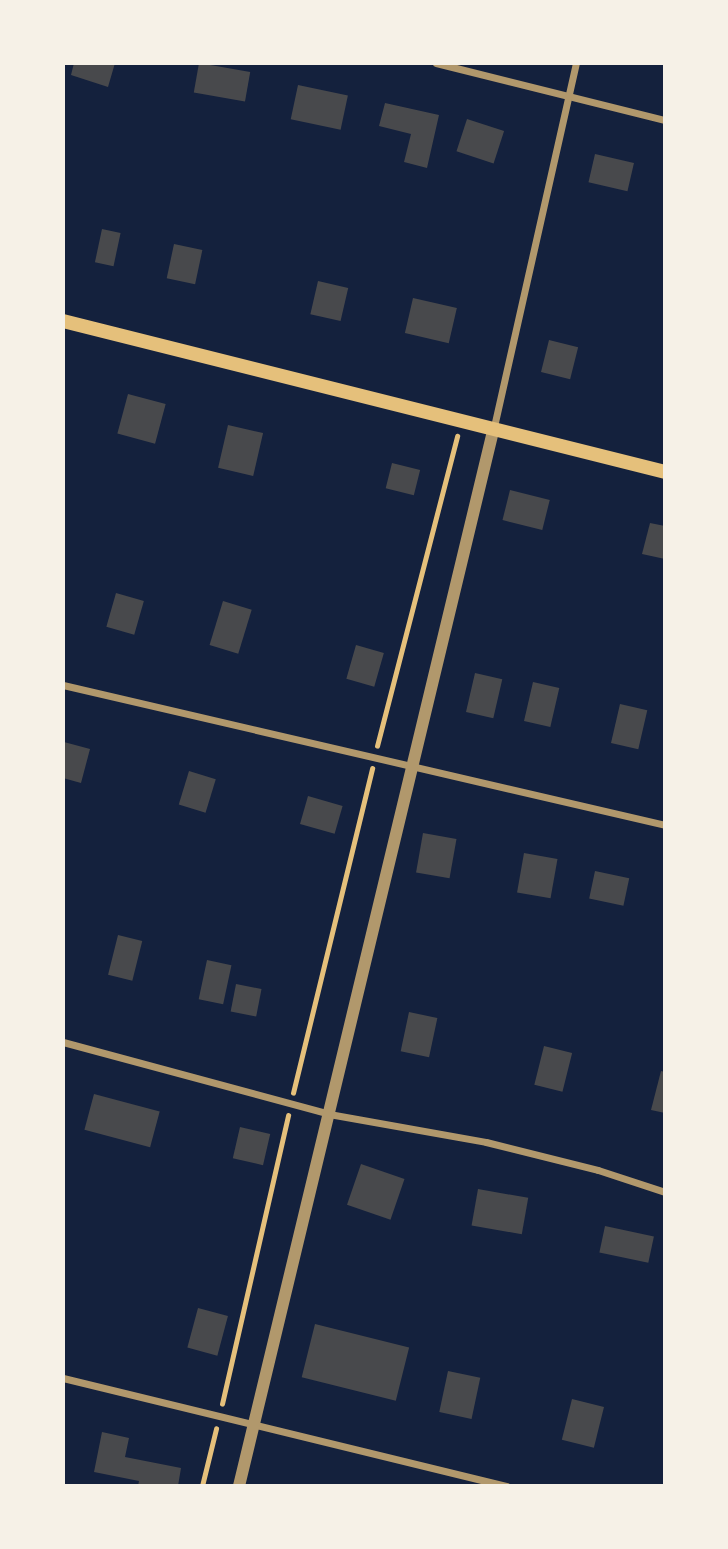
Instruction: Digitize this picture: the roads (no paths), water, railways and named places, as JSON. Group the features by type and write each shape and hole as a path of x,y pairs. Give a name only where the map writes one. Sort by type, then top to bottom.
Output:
{"main road":[{"path":"63,321 665,472"}],"street":[{"path":"436,63 665,120"},
{"path":"239,1486 493,430 576,63"},
{"path":"63,685 375,755 665,825"},
{"path":"63,1042 329,1114 486,1142 598,1170 665,1192"},
{"path":"63,1378 253,1427 507,1486"}]}
